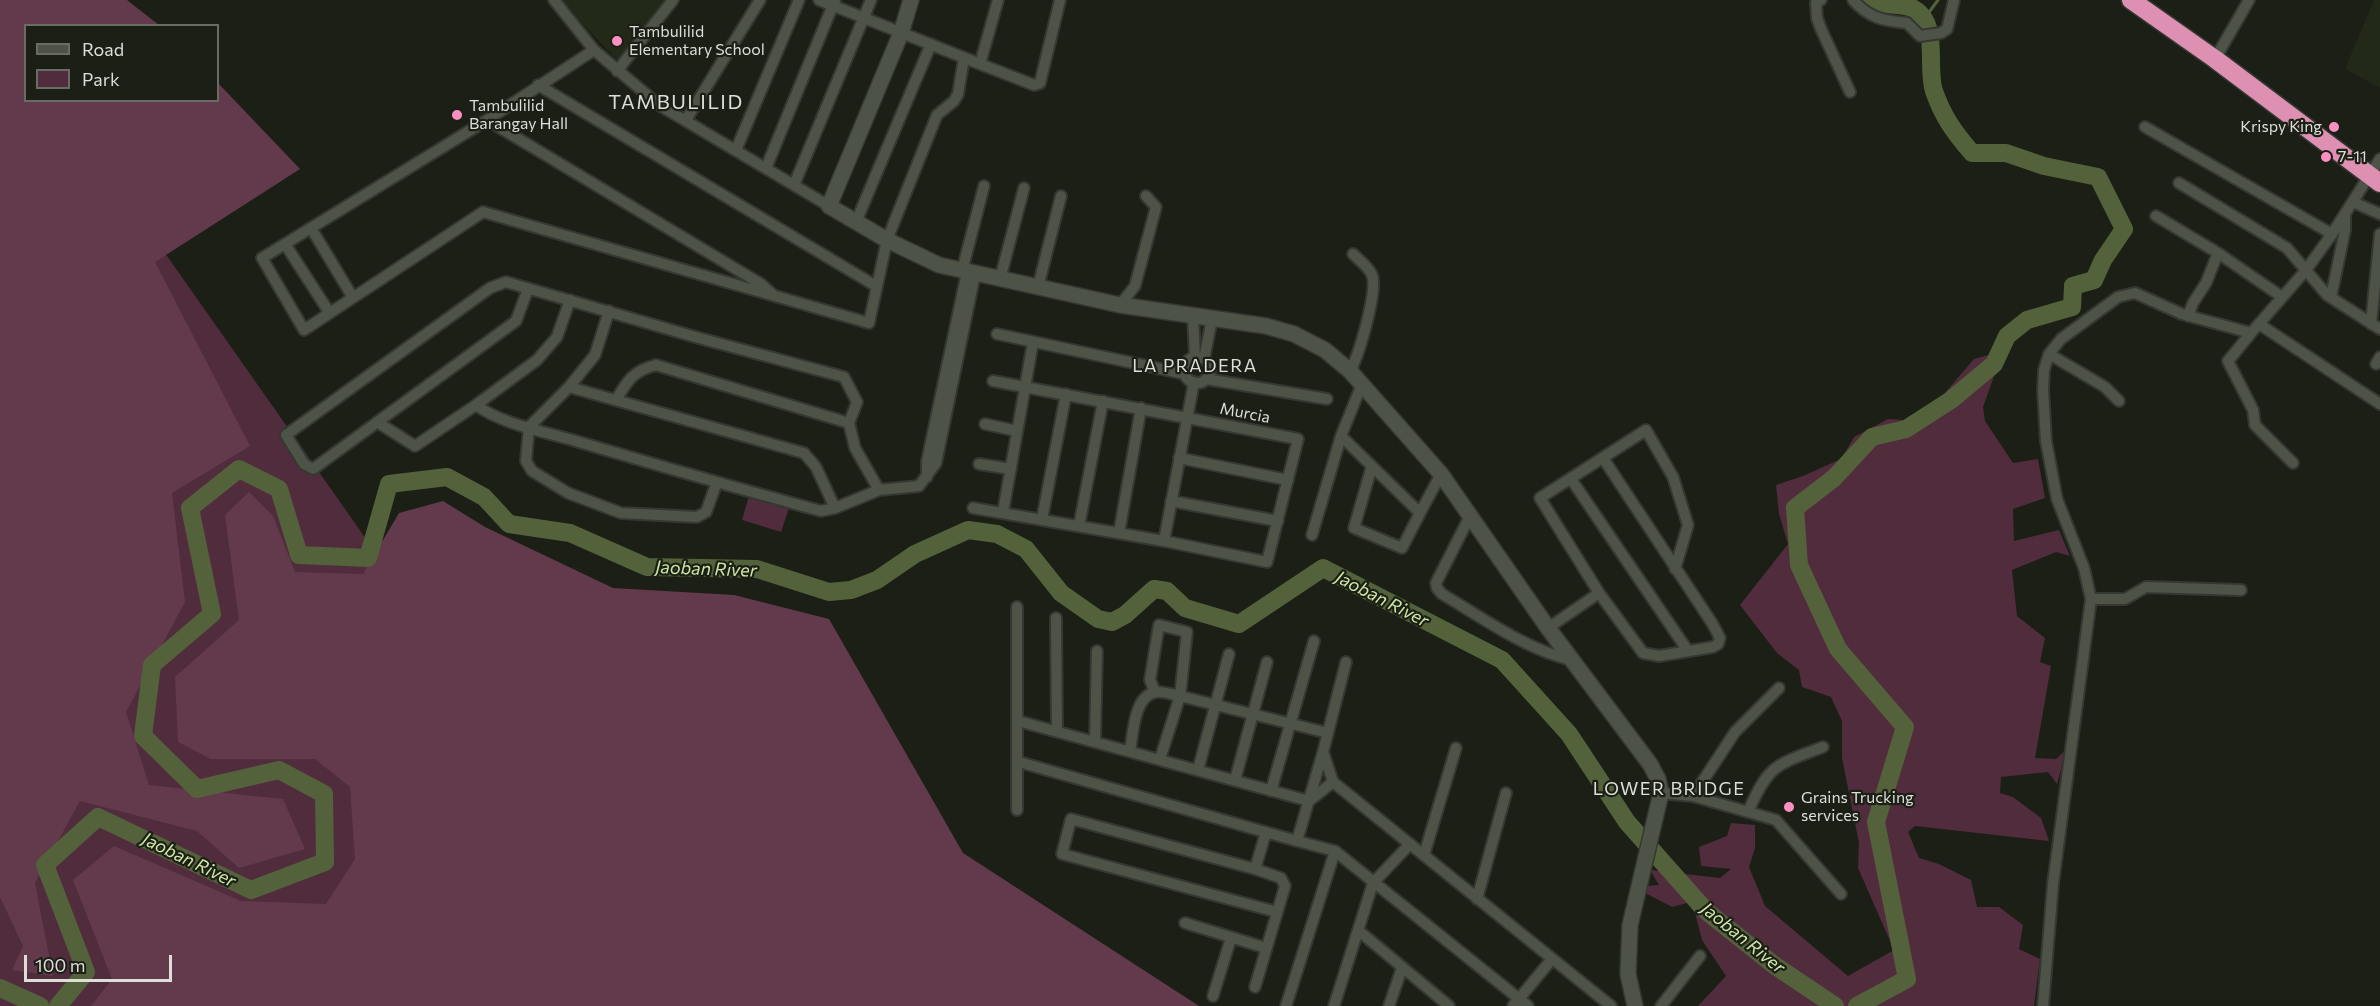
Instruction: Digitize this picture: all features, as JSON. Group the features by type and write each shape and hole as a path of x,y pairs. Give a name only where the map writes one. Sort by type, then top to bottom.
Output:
{"highway":[{"path":"2131,0 2215,59 2375,180"}],"street":[{"path":"554,0 594,50 659,105 887,240 939,265 1120,305 1266,326 1294,334 1325,350 1350,370 1441,474 1571,660 1650,764 1658,779 1660,793 1630,925 1628,974 1635,1006"},
{"path":"617,71 673,0"},
{"path":"686,120 760,0"},
{"path":"736,150 800,0"},
{"path":"819,0 834,3 864,18 1034,85 1040,83 1060,0"},
{"path":"794,185 871,0"},
{"path":"829,206 901,33 911,0"},
{"path":"980,64 998,0"},
{"path":"1821,0 1816,3 1817,18 1850,92"},
{"path":"1853,0 1872,17 1907,23 1918,36 1923,36 1941,33 1947,29 1954,0"},
{"path":"2215,59 2248,0"},
{"path":"766,168 834,3"},
{"path":"856,222 931,44"},
{"path":"594,50 487,120 262,258 304,330 352,296 483,212 869,323 887,240 937,115 954,101 958,94 964,58"},
{"path":"538,85 876,286"},
{"path":"487,120 761,284 774,296"},
{"path":"2145,127 2332,234"},
{"path":"2293,463 2255,425 2253,411 2228,361 2306,270 2353,202 2375,180 2380,159"},
{"path":"2179,183 2287,248 2331,297 2376,326"},
{"path":"476,405 487,413 529,427 821,511 836,508 879,490 919,486 936,463 984,186"},
{"path":"1000,279 1024,188"},
{"path":"1038,287 1061,196"},
{"path":"1120,305 1136,286 1156,207 1146,196"},
{"path":"2353,202 2380,214"},
{"path":"2331,297 2345,230 2345,215"},
{"path":"2156,216 2218,252 2282,297"},
{"path":"311,228 352,296"},
{"path":"2376,326 2380,234"},
{"path":"285,244 329,312"},
{"path":"2188,316 2193,303 2206,284 2218,252"},
{"path":"1350,370 1357,360 1361,347 1374,286 1371,272 1353,254"},
{"path":"528,289 516,321 313,469 304,464 286,435 490,288 506,282 844,378 857,402 849,423 855,448 879,490"},
{"path":"2043,1006 2053,884 2091,599 2084,568 2057,499 2048,452 2043,390 2044,369 2049,354 2061,339 2118,297 2135,293 2188,316 2251,333"},
{"path":"377,422 415,446 537,360 557,337 570,300"},
{"path":"609,311 595,356 569,387 529,427 526,461 532,471 567,493 621,513 697,517 706,513 717,482"},
{"path":"1193,316 1200,358 1210,366 1206,379"},
{"path":"1185,374 1185,365 1200,358 1212,319"},
{"path":"2259,324 2380,404"},
{"path":"997,334 1185,374 1194,382"},
{"path":"1003,512 1033,342"},
{"path":"2049,354 2105,387 2119,401"},
{"path":"616,400 630,378 642,369 656,365 849,423"},
{"path":"1194,382 1206,379 1327,399"},
{"name":"Murcia","path":"993,381 1298,439 1288,480"},
{"path":"1164,541 1194,382"},
{"path":"1312,535 1341,436 1362,384"},
{"path":"569,387 804,453 816,467 836,508"},
{"path":"1042,519 1065,394"},
{"path":"1079,526 1103,401"},
{"path":"1119,533 1141,408"},
{"path":"985,424 1017,431"},
{"path":"1603,458 1675,569 1720,638 1718,644 1713,647 1659,656 1643,653 1599,592 1540,498 1646,430 1673,477 1688,525 1675,569"},
{"path":"1341,436 1420,513"},
{"path":"973,508 1164,541 1267,562 1288,480 1179,458"},
{"path":"979,464 1011,469"},
{"path":"1372,466 1354,528 1402,548 1441,474"},
{"path":"1570,479 1688,651"},
{"path":"1171,501 1278,521"},
{"path":"1470,516 1436,583 1437,588 1442,594 1524,642 1550,655 1571,660"},
{"path":"2091,599 2125,599 2146,587 2241,590"},
{"path":"1548,628 1599,592"},
{"path":"1017,607 1017,810"},
{"path":"1056,618 1058,731"},
{"path":"1155,692 1150,680 1159,625 1187,632 1180,696 1160,759"},
{"path":"1271,790 1314,641"},
{"path":"1095,741 1097,651"},
{"path":"1198,770 1229,654"},
{"path":"1234,780 1267,662"},
{"path":"1297,841 1346,662"},
{"path":"1693,796 1735,732 1779,688"},
{"path":"1130,751 1139,706 1146,697 1155,692 1214,704 1328,733"},
{"path":"1018,721 1309,801"},
{"path":"1748,812 1768,772 1782,762 1823,747"},
{"path":"1424,855 1456,748"},
{"path":"1323,752 1333,782 1611,1006"},
{"path":"1018,762 1335,851 1520,1004 1552,959"},
{"path":"1309,801 1333,782"},
{"path":"1477,898 1506,793"},
{"path":"1660,793 1693,796 1776,820 1841,894"},
{"path":"1255,987 1285,886 1283,881 1255,868 1071,819 1062,854 1277,912"},
{"path":"1255,868 1266,832"},
{"path":"1334,1006 1374,884 1410,844"},
{"path":"1286,1006 1335,851"},
{"path":"1185,923 1266,948"},
{"path":"1359,931 1449,1006"},
{"path":"1213,996 1232,938"},
{"path":"1661,1006 1700,956"},
{"path":"1389,1006 1402,968"}],"shaded area":[{"path":"0,0 127,0 158,24 24,24 24,102 219,102 219,84 300,169 155,262 250,446 172,493 185,602 126,712 149,785 283,799 305,849 239,868 197,831 80,801 35,883 53,976 12,970 23,946 0,897"},
{"name":"Tambulilid Elementary School","path":"560,0 666,0 619,62"},
{"path":"2374,0 2380,0 2380,88 2345,69"},
{"path":"249,492 273,516 295,572 363,574 399,513 443,501 485,527 613,588 734,595 829,619 963,853 1199,1006 91,1006 112,979 73,880 114,846 241,901 326,904 355,859 350,787 315,759 211,759 178,742 175,677 239,620 225,515"}],"green space":[{"path":"0,17 24,94 24,102 59,102 447,654 330,1006 0,1006"},
{"path":"2003,351 1983,407 1985,421 2013,463 2038,459 2045,498 2013,509 2014,541 2059,530 2070,556 2056,552 2012,570 2017,616 2045,638 2040,662 2051,666 2035,758 2056,759 2066,750 2057,784 2048,772 2001,777 2000,793 2013,797 2041,818 2049,841 1915,826 1908,832 1919,858 1939,864 1971,880 1977,907 1999,907 2023,925 2019,949 2040,959 2034,1006 1698,1006 1726,976 1702,940 1695,913 1687,903 1672,907 1634,887 1659,885 1650,870 1720,878 1731,869 1701,866 1699,847 1727,836 1731,823 1755,825 1755,848 1749,867 1765,906 1848,976 1894,950 1858,868 1859,843 1842,758 1842,721 1831,697 1802,687 1799,670 1777,653 1740,605 1788,544 1779,514 1776,485 1841,459 1854,437 1888,419 1905,420 1932,408 1974,359"},
{"path":"749,496 789,508 781,532 742,520"}],"waterway":[{"name":"Jaoban River","path":"1857,1006 1907,979 1876,822 1905,727 1838,649 1799,565 1795,508 1834,478 1872,437 1906,429 1951,400 1994,364 2007,336 2027,320 2072,307 2073,286 2094,280 2103,260 2124,229 2098,177 2044,166 2006,153 1972,153 1950,124 1934,91 1930,35 1922,16 1909,7 1869,0"},
{"path":"1924,19 1938,0"},
{"name":"Jaoban River","path":"58,1006 86,972 45,865 98,817 251,890 325,862 324,794 279,770 197,789 143,736 152,665 212,614 190,508 239,469 279,489 299,555 368,558 389,484 447,477 484,497 509,524 570,533 647,567 757,569 829,592 851,590 877,580 915,554 968,530 997,534 1026,549 1061,593 1098,619 1112,622 1125,615 1154,589 1167,591 1185,608 1239,624 1323,568 1502,660 1569,734 1627,822 1706,911 1774,965 1835,1006"},
{"name":"Jaoban River","path":"0,988 40,1006"}],"place":[{"name":"Tambulilid Elementary School","path":"617,41"},
{"name":"Tambulilid Barangay Hall","path":"457,115"},
{"name":"Krispy King","path":"2334,127"},
{"name":"7-11","path":"2326,157"},
{"name":"Grains Trucking services","path":"1789,807"}],"district":[{"name":"TAMBULILID","path":"676,102"},
{"name":"LA PRADERA","path":"1195,366"},
{"name":"LOWER BRIDGE","path":"1669,789"}]}
